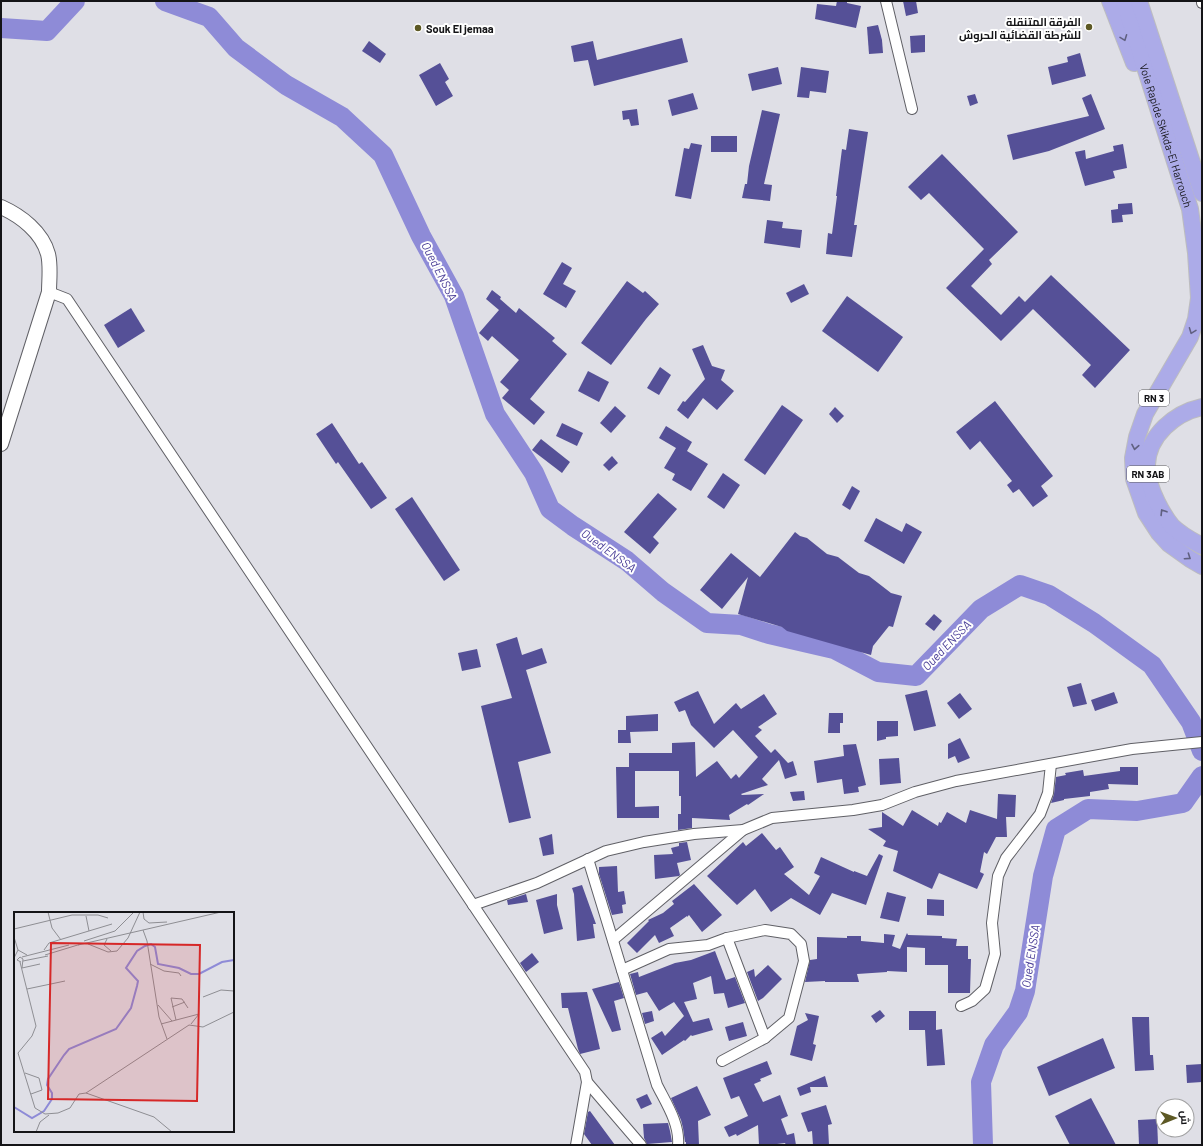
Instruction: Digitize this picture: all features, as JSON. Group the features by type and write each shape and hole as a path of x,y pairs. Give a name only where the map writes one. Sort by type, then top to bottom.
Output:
{"highway":[{"path":"1110,1 1128,48 1170,147"},
{"name":"Voie Rapide Skikda-El Harrouch","path":"1124,1 1190,210 1198,273 1199,298 1196,319 1190,337 1145,414 1137,437 1133,458 1134,479 1146,513 1159,533 1169,544 1202,566"},
{"name":"Voie Rapide Skikda-El Harrouch","path":"1139,1 1202,193"},
{"path":"1151,1 1179,100 1196,174"},
{"path":"1190,210 1202,257"},
{"name":"RN 3AB","path":"1202,407 1192,409 1174,418 1159,433 1151,448 1147,463 1148,476 1152,492 1161,510 1171,525 1187,538 1202,546"}],"main road":[{"path":"1,207 9,210 27,222 39,236 48,254 49,269 49,292 1,444"}],"street":[{"path":"886,1 912,109"},
{"path":"49,292 67,299 582,1067 585,1072 587,1082 576,1145"},
{"path":"612,940 743,830 772,818 853,810 875,806 915,792 956,781 1132,749 1202,742"},
{"path":"961,1006 972,1001 985,989 995,954 992,923 998,876 1006,858 1040,814 1048,793 1050,764"},
{"path":"473,905 537,883 606,851 644,842 694,834 743,830"},
{"path":"588,859 657,1086 672,1116 677,1131 678,1145"},
{"path":"622,970 669,949 708,945 727,938 765,930 791,934 801,944 804,962 789,1018 765,1038 722,1061"},
{"path":"727,938 765,1038"},
{"path":"587,1082 641,1145"}],"building":[{"path":"837,1 847,1 847,3 861,6 856,28 815,19 817,4 836,6"},
{"path":"903,1 916,1 918,13 906,16"},
{"path":"878,25 882,40 883,53 869,54 867,27"},
{"path":"925,35 925,52 911,53 910,36"},
{"path":"682,38 688,62 594,86 588,60 574,62 571,46 593,41 597,60"},
{"path":"369,41 386,54 380,63 362,51"},
{"path":"1080,53 1086,76 1052,85 1048,67 1068,62 1067,57"},
{"path":"440,63 449,79 445,82 453,96 436,106 419,75"},
{"path":"778,67 782,84 752,91 748,74"},
{"path":"801,67 829,71 826,93 810,91 809,98 797,97"},
{"path":"693,93 698,109 672,116 668,100"},
{"path":"975,94 978,103 970,106 967,96"},
{"path":"1091,94 1105,129 1049,151 1013,160 1007,135 1089,116 1082,98"},
{"path":"637,109 639,125 631,126 629,119 623,120 622,111"},
{"path":"762,110 780,114 764,184 772,185 770,201 742,198 745,184 747,184 749,166"},
{"path":"849,129 868,132 854,225 857,225 852,257 826,254 828,233 832,234 842,149 846,150"},
{"path":"711,136 737,136 737,152 711,152"},
{"path":"691,143 702,145 691,199 675,196 684,148 689,149"},
{"path":"1123,144 1127,168 1113,171 1115,178 1085,186 1075,152 1085,150 1086,159 1114,151 1113,146"},
{"path":"942,154 1018,232 989,260 992,264 971,286 1001,315 1019,296 1025,302 1051,275 1130,350 1095,388 1082,375 1091,365 1033,309 1001,341 946,288 984,249 929,193 921,200 908,187"},
{"path":"1132,203 1133,214 1122,215 1123,222 1112,223 1111,210 1118,209 1118,204"},
{"path":"767,220 783,222 782,228 802,230 800,248 764,243"},
{"path":"562,262 572,268 563,284 576,291 566,308 543,294"},
{"path":"627,281 643,293 645,291 659,304 611,365 581,343"},
{"path":"804,284 809,294 791,303 786,293"},
{"path":"492,290 516,313 519,308 555,338 552,341 567,354 530,399 545,412 534,425 502,398 509,390 500,382 519,360 492,336 488,341 479,333 499,310 486,299"},
{"path":"847,296 903,337 878,372 822,331"},
{"path":"131,308 145,331 118,348 104,325"},
{"path":"703,345 712,366 725,370 721,380 734,391 717,410 703,398 688,419 677,410 683,401 685,402 705,379 692,349"},
{"path":"660,367 671,375 659,395 647,388"},
{"path":"588,371 609,382 599,402 578,391"},
{"path":"995,401 1053,476 1041,486 1048,496 1033,507 1019,489 1013,493 1007,485 1012,481 980,441 970,450 956,432"},
{"path":"782,405 803,420 765,475 744,460"},
{"path":"615,406 626,416 611,433 600,423"},
{"path":"835,407 844,416 837,423 829,414"},
{"path":"332,423 359,464 362,462 387,498 371,509 338,462 336,464 316,434"},
{"path":"562,423 583,433 577,446 556,436"},
{"path":"666,426 692,442 687,451 708,464 691,491 672,480 675,474 664,468 676,448 659,438"},
{"path":"541,439 570,462 562,473 532,450"},
{"path":"612,456 618,463 609,471 603,465"},
{"path":"723,473 740,485 724,509 707,497"},
{"path":"852,486 860,491 850,510 842,505"},
{"path":"658,493 677,509 653,537 659,543 650,554 624,532"},
{"path":"412,497 460,570 444,581 395,509"},
{"path":"876,518 902,532 906,523 922,532 904,564 864,541"},
{"path":"795,532 800,536 807,538 827,554 838,557 859,573 869,576 891,593 902,596 893,627 889,626 873,646 871,655 787,631 782,627 738,614 748,577 722,609 700,590 731,553 760,577"},
{"path":"934,614 942,621 934,631 925,624"},
{"path":"517,637 522,655 542,648 547,663 526,670 551,753 518,762 531,818 509,823 481,706 512,698 496,644"},
{"path":"477,649 481,667 462,671 458,653"},
{"path":"1081,683 1087,704 1073,707 1067,687"},
{"path":"927,690 936,726 914,731 905,695"},
{"path":"698,691 714,724 736,703 741,709 764,694 777,714 758,727 762,730 755,736 771,753 775,749 788,763 793,761 797,775 785,779 779,760 762,779 768,785 741,794 764,794 748,805 747,804 729,815 730,820 692,818 692,828 678,830 678,814 681,814 679,771 635,771 635,807 659,806 659,818 617,818 616,767 629,767 629,753 672,753 672,743 695,742 696,777 717,761 731,779 736,774 739,778 758,757 733,730 714,748 691,725 685,710 679,712 674,702"},
{"path":"1114,692 1118,703 1095,711 1091,700"},
{"path":"960,693 972,709 959,719 947,703"},
{"path":"829,713 843,713 843,723 840,723 840,733 828,733"},
{"path":"658,714 658,731 630,732 631,743 618,743 618,730 626,730 626,716"},
{"path":"877,721 898,721 898,736 886,737 886,739 877,741"},
{"path":"960,738 970,758 958,763 955,756 948,759 948,744"},
{"path":"856,744 866,785 858,787 859,792 844,794 842,779 817,783 814,761 844,756 843,745"},
{"path":"899,758 901,783 880,785 879,759"},
{"path":"1120,767 1138,767 1138,785 1108,784 1109,789 1090,792 1090,796 1064,799 1051,803 1054,794 1056,777 1066,775 1065,773 1083,770 1084,776 1120,771"},
{"path":"804,791 805,800 793,801 790,792"},
{"path":"998,794 1016,795 1015,817 1006,817 1007,837 996,837 987,854 984,852 980,872 984,874 977,889 939,873 932,889 893,871 898,851 883,846 886,841 868,829 882,827 882,812 903,826 912,810 938,826 939,822 941,823 947,812 966,823 970,810 997,819"},
{"path":"762,833 776,850 780,847 794,867 784,874 809,895 820,876 814,873 821,857 854,872 867,876 879,854 883,856 866,905 832,893 820,915 791,898 771,912 755,889 737,905 707,876 743,842 746,846"},
{"path":"552,834 554,854 543,856 539,838"},
{"path":"687,842 691,860 677,863 680,875 655,879 654,855 673,854 671,848 679,846 679,843"},
{"path":"617,866 618,892 624,891 626,904 622,905 623,913 612,915 599,874 599,867"},
{"path":"694,884 722,915 702,932 689,915 670,928 674,936 659,943 655,935 637,953 627,943 649,921 648,920 663,913 674,904 672,901"},
{"path":"582,885 596,924 593,924 595,938 577,941 574,894 572,888"},
{"path":"887,892 906,897 899,922 880,918"},
{"path":"526,894 528,902 508,905 507,900"},
{"path":"557,894 557,905 563,929 544,934 536,900"},
{"path":"927,899 944,900 944,916 927,915"},
{"path":"907,933 908,935 942,936 942,938 957,939 956,946 968,946 968,959 971,959 970,993 948,993 948,965 925,965 925,948 907,947 907,972 887,971 857,974 859,982 805,982 810,960 817,959 817,937 847,938 847,936 861,936 861,941 884,943 884,934 895,935 892,946 900,949"},
{"path":"715,951 726,980 735,977 745,1003 728,1008 724,993 714,994 711,976 693,983 697,999 684,1002 693,1022 709,1018 713,1030 691,1035 685,1041 684,1040 662,1055 651,1038 662,1031 665,1036 684,1016 674,1002 659,1011 647,992 636,995 630,974 638,972 639,977 675,963 691,960"},
{"path":"532,953 539,962 526,972 520,963"},
{"path":"768,965 782,979 758,1001 747,972 754,969 755,977"},
{"path":"619,982 624,998 614,1001 621,1030 612,1032 592,989"},
{"path":"587,992 600,1049 580,1054 568,1008 562,1008 561,993"},
{"path":"880,1010 885,1016 876,1023 871,1016"},
{"path":"652,1011 654,1021 645,1024 642,1013"},
{"path":"909,1011 936,1011 936,1030 942,1029 945,1065 927,1066 925,1030 909,1030"},
{"path":"805,1013 819,1016 813,1044 816,1045 812,1061 790,1055 797,1026 808,1020"},
{"path":"1132,1017 1149,1017 1150,1055 1153,1055 1154,1070 1135,1071"},
{"path":"743,1022 747,1036 729,1041 725,1027"},
{"path":"1103,1038 1115,1068 1049,1096 1037,1067"},
{"path":"767,1061 772,1074 760,1079 761,1081 754,1084 763,1102 780,1095 788,1116 781,1119 787,1135 794,1133 796,1145 786,1145 785,1143 759,1145 758,1125 737,1136 736,1134 729,1137 724,1127 748,1116 739,1096 731,1099 723,1078"},
{"path":"1202,1064 1202,1082 1187,1083 1186,1065"},
{"path":"825,1076 828,1087 810,1087 811,1092 800,1096 797,1088"},
{"path":"697,1086 711,1115 698,1121 699,1145 686,1145 681,1120 671,1098"},
{"path":"647,1094 652,1104 641,1109 636,1099"},
{"path":"1091,1098 1116,1145 1070,1145 1055,1116"},
{"path":"826,1105 832,1124 828,1125 829,1145 813,1145 812,1131 808,1132 801,1113"},
{"path":"590,1111 615,1145 592,1145 584,1134 588,1112"},
{"path":"1155,1119 1155,1138 1158,1138 1158,1144 1139,1145 1138,1120"},
{"path":"668,1123 672,1142 647,1144 644,1138 643,1124"}],"waterway":[{"name":"Oued ENSSA","path":"1,28 47,31 75,1"},
{"name":"Oued ENSSA","path":"165,1 209,17 236,48 286,85 342,117 383,155 421,236 454,296 495,414 534,473 550,509 573,526 627,561 663,592 707,623 741,625 769,634 834,649 878,672 916,676 981,609 1020,585 1049,595 1094,623 1152,665 1191,722 1202,751"},
{"name":"Oued ENSSA","path":"983,1145 981,1082 994,1045 1018,1012 1025,991 1043,876 1056,829 1088,809 1137,811 1183,803 1202,776"}],"place":[{"name":"الفرقة المتنقلة للشرطة القضائية الحروش","path":"1089,27"},
{"name":"Souk El jemaa","path":"418,28"}]}
